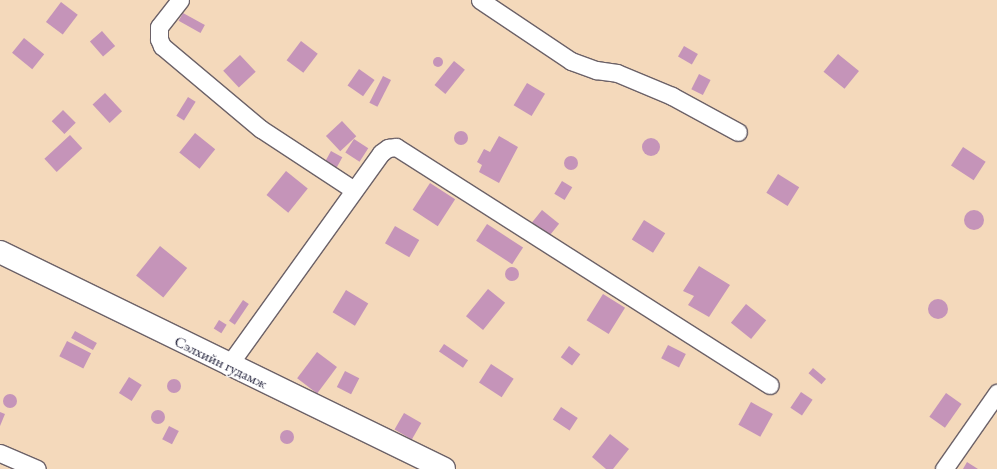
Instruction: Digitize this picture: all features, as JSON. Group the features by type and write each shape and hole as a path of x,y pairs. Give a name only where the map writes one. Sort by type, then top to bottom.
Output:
{"main road":[{"name":"Сэлхийн гудамж","path":"0,252 228,366 444,469"}],"street":[{"path":"180,0 159,27 159,39 162,46 262,129 354,190"},
{"path":"480,0 571,61 596,70 617,73 665,93 738,132"},
{"path":"228,366 380,153 388,148 396,147 770,385"},
{"path":"944,469 997,393"},
{"path":"0,453 37,469"}],"building":[{"path":"61,2 78,15 63,35 46,22"},
{"path":"183,13 205,25 201,33 179,21"},
{"path":"102,31 115,46 103,57 90,41"},
{"path":"24,38 44,54 32,69 12,53"},
{"path":"301,41 318,54 303,73 287,60"},
{"path":"684,46 698,54 692,64 678,56"},
{"path":"838,54 859,71 845,89 824,72"},
{"path":"240,55 256,72 239,88 223,71"},
{"path":"436,57 440,57 442,58 442,66 436,67 433,64 433,60"},
{"path":"454,61 465,70 445,94 434,85"},
{"path":"359,69 375,80 363,96 348,85"},
{"path":"699,74 711,80 703,95 691,89"},
{"path":"383,76 391,80 377,107 369,103"},
{"path":"527,83 545,94 532,116 514,105"},
{"path":"105,93 122,111 110,123 93,105"},
{"path":"188,97 196,102 184,120 176,116"},
{"path":"63,110 76,123 64,134 52,121"},
{"path":"342,121 356,136 340,151 326,136"},
{"path":"461,131 466,133 468,138 466,143 461,145 456,143 454,138 456,133"},
{"path":"195,133 215,149 199,169 179,152"},
{"path":"70,135 82,148 57,172 44,159"},
{"path":"499,136 518,147 499,183 479,172 482,165 477,162 484,149 490,152"},
{"path":"651,138 657,141 660,147 657,153 651,156 645,153 642,147 645,141"},
{"path":"354,139 368,148 360,162 345,152"},
{"path":"963,147 986,162 974,180 951,165"},
{"path":"331,151 342,157 337,168 325,161"},
{"path":"568,156 574,156 578,160 578,166 574,170 568,170 564,166 564,160"},
{"path":"286,171 308,189 288,213 266,195"},
{"path":"778,174 799,187 788,206 766,193"},
{"path":"562,181 572,187 565,200 554,194"},
{"path":"430,183 455,199 438,226 413,210"},
{"path":"542,210 559,224 549,236 532,222"},
{"path":"970,210 978,210 984,216 984,224 978,230 970,230 964,224 964,216"},
{"path":"644,220 665,233 653,253 632,240"},
{"path":"487,224 523,247 512,264 476,241"},
{"path":"395,226 419,240 409,257 385,243"},
{"path":"160,246 187,268 163,298 136,276"},
{"path":"699,266 730,285 709,317 688,305 694,296 683,291"},
{"path":"509,267 515,267 519,271 519,277 515,281 509,281 505,277 505,271"},
{"path":"488,289 505,303 483,330 466,316"},
{"path":"346,290 368,303 355,326 333,312"},
{"path":"603,294 625,308 609,334 587,320"},
{"path":"938,299 945,302 948,309 945,316 938,319 931,316 928,309 931,302"},
{"path":"243,300 249,304 235,325 229,321"},
{"path":"746,304 766,320 751,339 731,323"},
{"path":"219,320 227,325 221,333 214,328"},
{"path":"75,331 97,343 93,350 71,338"},
{"path":"67,341 91,353 83,368 59,356"},
{"path":"444,344 468,360 463,368 439,351"},
{"path":"668,345 686,354 679,367 661,358"},
{"path":"569,346 580,354 572,366 561,357"},
{"path":"317,352 337,367 317,393 297,378"},
{"path":"491,364 514,379 502,397 479,382"},
{"path":"813,368 826,379 822,384 809,373"},
{"path":"345,371 359,378 351,394 337,387"},
{"path":"129,377 142,385 132,401 119,393"},
{"path":"171,379 177,379 181,383 181,389 177,393 171,393 167,389 167,383"},
{"path":"801,392 813,400 802,416 790,408"},
{"path":"946,393 962,404 945,428 929,417"},
{"path":"7,394 13,394 17,398 17,404 13,408 7,408 3,404 3,398"},
{"path":"751,402 773,414 760,437 738,425"},
{"path":"561,407 578,418 570,430 553,420"},
{"path":"155,410 161,410 165,414 165,420 161,424 155,424 151,420 151,414"},
{"path":"0,412 5,414 0,426"},
{"path":"404,413 421,423 412,439 394,429"},
{"path":"169,426 179,431 172,444 162,439"},
{"path":"284,430 290,430 294,434 294,440 290,444 284,444 280,440 280,434"},
{"path":"610,434 629,449 613,469 606,469 592,457"},
{"path":"967,462 978,469 963,469"}]}
